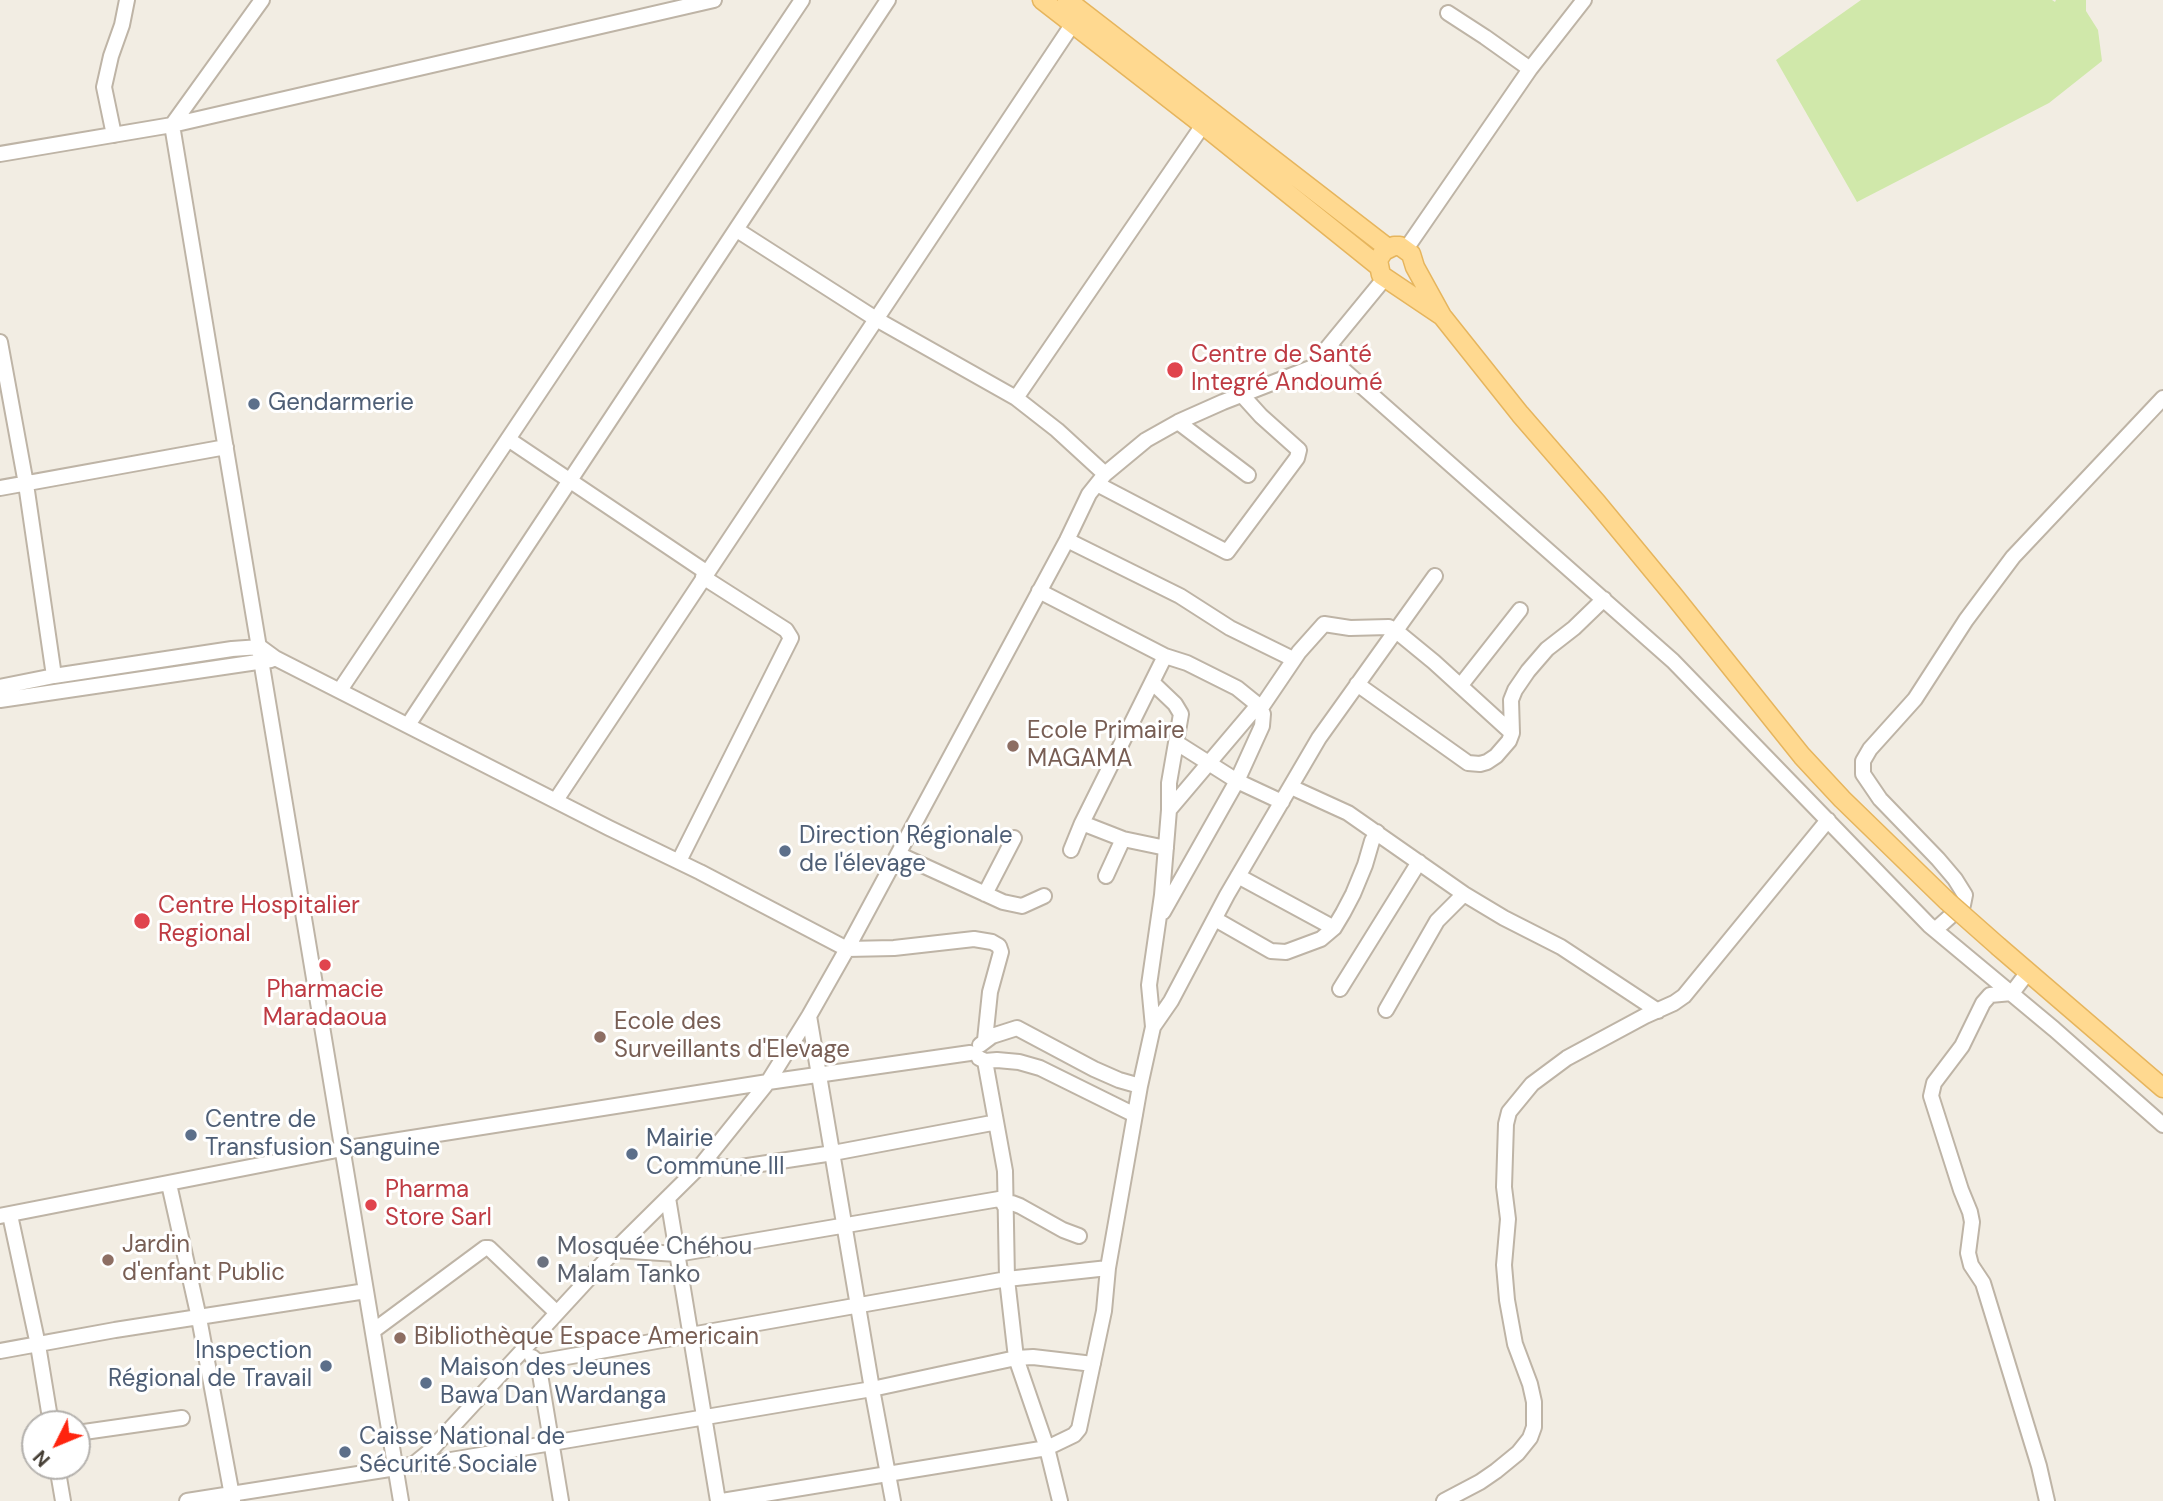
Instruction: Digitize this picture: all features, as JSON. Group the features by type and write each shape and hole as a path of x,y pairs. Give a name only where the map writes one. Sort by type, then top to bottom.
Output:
{"main road":[{"path":"1042,0 1203,125 1386,276 1442,316"},
{"path":"1067,0 1388,248"},
{"path":"1386,276 1380,255 1388,248 1394,246 1406,249 1412,254 1415,267 1442,316 1802,756 1842,799 1947,901 2163,1088"},
{"path":"1386,276 1408,279 1415,267"}],"street":[{"path":"114,135 104,87 127,0"},
{"path":"262,0 172,125 260,647 269,660 342,1149 401,1501"},
{"path":"0,154 172,125 714,0"},
{"path":"340,690 802,0"},
{"path":"408,725 888,0"},
{"path":"1406,249 1530,69 1584,0"},
{"path":"1448,13 1530,69"},
{"path":"556,800 1072,25"},
{"path":"1016,398 1203,125"},
{"path":"737,230 876,319 1016,398 1057,430 1101,479 1227,552 1297,458 1299,450 1242,395"},
{"path":"414,1464 430,1451 615,1250 703,1163 768,1082 847,949 1067,540 1089,494 1101,479 1146,440 1178,422 1322,358 1346,323 1386,276"},
{"path":"1322,358 1328,370 1332,370 1339,360 1346,323"},
{"path":"0,342 26,484 54,676"},
{"path":"1339,360 1674,661 1935,930 2163,1125"},
{"path":"1935,930 1962,905 1965,895 1955,878 1880,799 1863,774 1863,761 1870,749 1914,699 1966,620 2013,557 2163,398"},
{"path":"1178,422 1248,475"},
{"path":"508,439 786,630 791,638 679,862"},
{"path":"0,488 226,447"},
{"path":"1067,540 1180,596 1230,628 1293,659"},
{"path":"1153,1027 1171,1001 1238,876 1319,738 1435,576"},
{"path":"1039,591 1165,656 1187,663 1237,688 1260,707 1262,726 1237,781 1159,918"},
{"path":"1357,684 1468,763 1487,762 1504,747 1512,733 1511,700 1520,682 1547,649 1604,599"},
{"path":"1461,685 1520,610"},
{"path":"1169,810 1260,707 1293,659 1325,624 1395,630 1461,685 1512,733"},
{"path":"0,687 54,676 260,647"},
{"path":"1071,850 1165,656"},
{"path":"0,700 269,660 340,690 847,949 894,948 974,939 992,942 999,946 1001,952 990,992 985,1041"},
{"path":"668,1198 720,1501 1047,1448 1068,1439 1079,1429 1104,1311 1108,1268 1153,1027 1149,985 1166,848 1169,783 1180,711 1153,683"},
{"path":"1177,743 1237,781 1282,802"},
{"path":"1291,787 1348,813 1464,894 1561,947 1658,1011"},
{"path":"1444,1501 1480,1482 1518,1453 1530,1438 1534,1427 1534,1402 1515,1344 1504,1265 1508,1219 1504,1187 1506,1124 1509,1112 1532,1084 1567,1058 1684,996 1828,820"},
{"path":"1082,823 1123,839 1166,848"},
{"path":"1215,919 1272,951 1286,952 1321,939 1334,928 1353,894 1377,832"},
{"path":"985,894 1014,838"},
{"path":"1106,876 1123,839"},
{"path":"898,854 1003,902 1022,906 1044,895"},
{"path":"1340,989 1419,862"},
{"path":"1238,876 1334,928"},
{"path":"1386,1010 1437,921 1464,894"},
{"path":"2028,972 2011,993 1990,995 1983,1003 1962,1046 1934,1083 1932,1102 1970,1212 1972,1222 1968,1253 1971,1265 1983,1283 2048,1501"},
{"path":"809,1016 893,1501"},
{"path":"49,1410 38,1345 5,1216 342,1149 970,1053 985,1041 1004,1031 1017,1028 1094,1069 1140,1086"},
{"path":"970,1053 985,1061 1011,1061 1040,1068 1135,1115"},
{"path":"985,1061 1005,1171 1007,1279 1016,1358 1047,1448 1060,1501"},
{"path":"703,1163 741,1167 833,1153 992,1123 995,1120"},
{"path":"169,1184 199,1318 232,1497"},
{"path":"615,1250 677,1254 1005,1201 1079,1236"},
{"path":"373,1331 485,1248 489,1248 557,1313"},
{"path":"538,1362 1007,1279 1108,1268"},
{"path":"0,1350 366,1292"},
{"path":"522,1350 538,1362 561,1501"},
{"path":"187,1501 232,1497 414,1464 872,1389 1016,1358 1033,1357 1093,1364"},
{"path":"91,1431 182,1418"},
{"path":"59,1480 63,1501"}],"green space":[{"path":"1861,0 2086,0 2086,11 2098,30 2102,61 2049,103 1857,202 1776,60"}],"place":[{"name":"Centre de Santé Integré Andoumé","path":"1175,370"},
{"name":"Gendarmerie","path":"254,404"},
{"name":"Ecole Primaire MAGAMA","path":"1013,746"},
{"name":"Direction Régionale de l'élevage","path":"785,851"},
{"name":"Centre Hospitalier Regional","path":"142,921"},
{"name":"Pharmacie Maradaoua","path":"325,965"},
{"name":"Ecole des Surveillants d'Elevage","path":"600,1037"},
{"name":"Centre de Transfusion Sanguine","path":"191,1135"},
{"name":"Mairie Commune III","path":"632,1154"},
{"name":"Pharma Store Sarl","path":"371,1205"},
{"name":"Jardin d'enfant Public","path":"108,1260"},
{"name":"Mosquée Chéhou Malam Tanko","path":"543,1262"},
{"name":"Bibliothèque Espace Americain","path":"400,1338"},
{"name":"Inspection Régional de Travail","path":"326,1366"},
{"name":"Maison des Jeunes Bawa Dan Wardanga","path":"426,1383"},
{"name":"Caisse National de Sécurité Sociale","path":"345,1452"}]}
